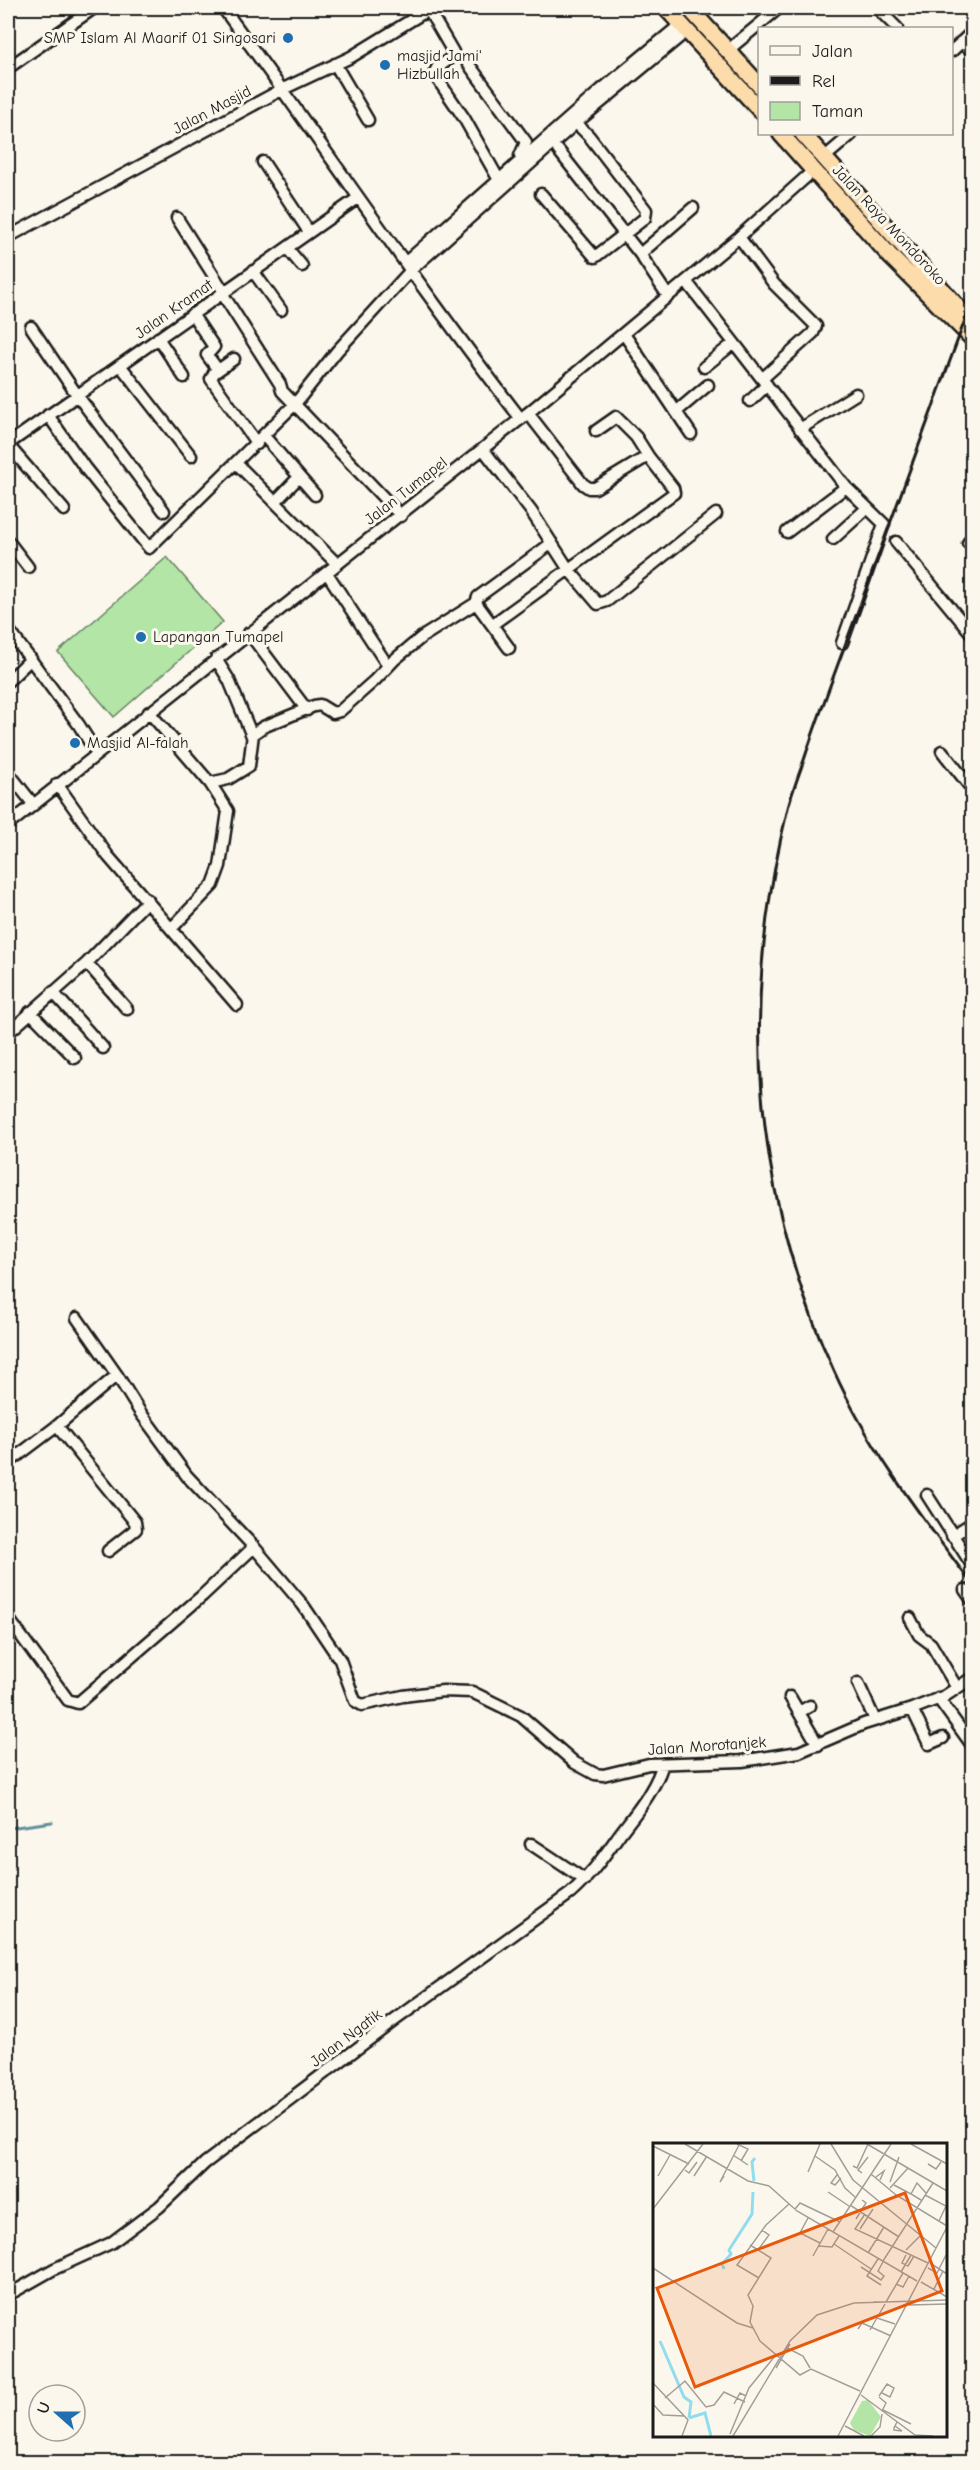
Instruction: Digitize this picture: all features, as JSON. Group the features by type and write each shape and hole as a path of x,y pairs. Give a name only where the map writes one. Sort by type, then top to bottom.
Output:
{"highway":[{"path":"666,8 758,110"},
{"path":"696,10 727,51 758,85"},
{"name":"Jalan Raya Mondoroko","path":"781,135 892,258 972,338"},
{"name":"Jalan Raya Mondoroko","path":"804,135 972,323"},
{"path":"892,258 905,246"}],"street":[{"path":"8,68 94,8"},
{"path":"223,8 409,266 524,416 583,484 595,488 648,456"},
{"path":"429,8 453,52 452,58 437,68 434,74 464,118 499,180"},
{"name":"Jalan Masjid","path":"8,237 283,89 351,57 429,8"},
{"path":"727,51 779,8"},
{"path":"877,8 893,27"},
{"path":"48,415 85,468 149,548 236,463 258,439 288,397 337,351 409,266 499,180 576,123 684,28"},
{"path":"409,266 525,162 684,28"},
{"path":"953,49 972,32"},
{"path":"961,42 972,51"},
{"path":"467,62 526,142 526,147 520,152 525,162"},
{"path":"335,64 368,120"},
{"path":"541,195 594,256 645,218 646,210 590,136 576,123"},
{"path":"825,157 851,135"},
{"path":"558,150 640,254 668,296"},
{"path":"263,162 309,232"},
{"name":"Jalan Tumapel","path":"8,825 524,416 739,237 814,170"},
{"name":"Jalan Kramat","path":"8,444 358,198"},
{"path":"640,254 693,208"},
{"path":"177,218 288,397 400,516"},
{"path":"739,237 774,284 816,326 813,333 765,382 750,401"},
{"path":"287,248 302,266"},
{"path":"253,271 281,310"},
{"path":"686,281 846,487 866,509 883,522 884,526 842,643"},
{"path":"192,314 214,347 207,355 218,370"},
{"path":"31,327 77,395 164,511"},
{"path":"624,334 691,434"},
{"path":"158,338 184,377"},
{"path":"704,367 734,343"},
{"path":"234,359 218,370 211,379 243,423 315,495"},
{"path":"120,364 191,456"},
{"path":"676,412 708,385"},
{"path":"800,429 856,394"},
{"path":"493,624 672,496 673,488 635,436 617,417 612,418 596,431"},
{"path":"8,444 64,510"},
{"path":"483,449 531,511 570,570 595,602 601,604 716,514"},
{"path":"236,463 337,564"},
{"path":"275,502 299,477"},
{"path":"787,532 846,487"},
{"path":"833,539 866,509"},
{"path":"8,541 28,567"},
{"path":"896,542 972,634"},
{"path":"252,736 263,727 320,705 333,713 340,711 422,637 476,603 478,597 552,543"},
{"path":"327,573 388,666"},
{"path":"476,603 509,648"},
{"path":"8,629 80,725 97,754"},
{"path":"249,633 307,710"},
{"path":"8,681 28,655"},
{"path":"210,783 228,780 249,766 252,736 229,680 216,659"},
{"path":"149,712 210,783 228,812 220,866 213,885 171,929"},
{"path":"942,751 972,789"},
{"path":"8,772 33,804"},
{"path":"57,784 108,856 237,1005"},
{"path":"8,1033 87,963 148,900"},
{"path":"87,963 127,1009"},
{"path":"53,992 103,1048"},
{"path":"30,1012 75,1058"},
{"name":"Jalan Morotanjek","path":"77,1318 146,1421 187,1476 254,1547 303,1605 340,1659 355,1701 363,1705 403,1696 443,1691 472,1692 521,1716 575,1763 595,1774 603,1775 649,1764 742,1761 799,1752 875,1720 912,1709 938,1698 972,1678"},
{"path":"8,1462 57,1426 117,1376"},
{"path":"57,1426 135,1521 136,1529 108,1551"},
{"path":"927,1496 972,1565"},
{"path":"952,1536 972,1523"},
{"path":"8,1618 68,1700 78,1703 185,1611 254,1547"},
{"path":"965,1590 972,1600"},
{"path":"910,1618 920,1635 931,1644 957,1688"},
{"path":"858,1683 875,1720"},
{"path":"790,1697 818,1745"},
{"path":"938,1698 972,1745"},
{"path":"798,1712 810,1706"},
{"path":"912,1709 929,1744 943,1738"},
{"name":"Jalan Ngatik","path":"8,2295 54,2269 111,2243 159,2207 205,2163 394,2020 536,1919 585,1880 647,1800 663,1764"},
{"path":"531,1844 585,1880"}],"green space":[{"name":"Lapangan Tumapel","path":"167,557 223,622 114,717 58,652"}],"waterway":[{"path":"8,1825 9,1828 52,1822"}],"railway":[{"path":"972,301 790,799 772,883 763,955 760,1025 762,1096 771,1165 785,1235 807,1303 834,1371 863,1428 897,1481 972,1584"}],"place":[{"name":"SMP Islam Al Maarif 01 Singosari","path":"288,38"},
{"name":"masjid Jami' Hizbullah","path":"385,65"},
{"name":"Lapangan Tumapel","path":"141,637"},
{"name":"Masjid Al-falah","path":"75,743"}]}
